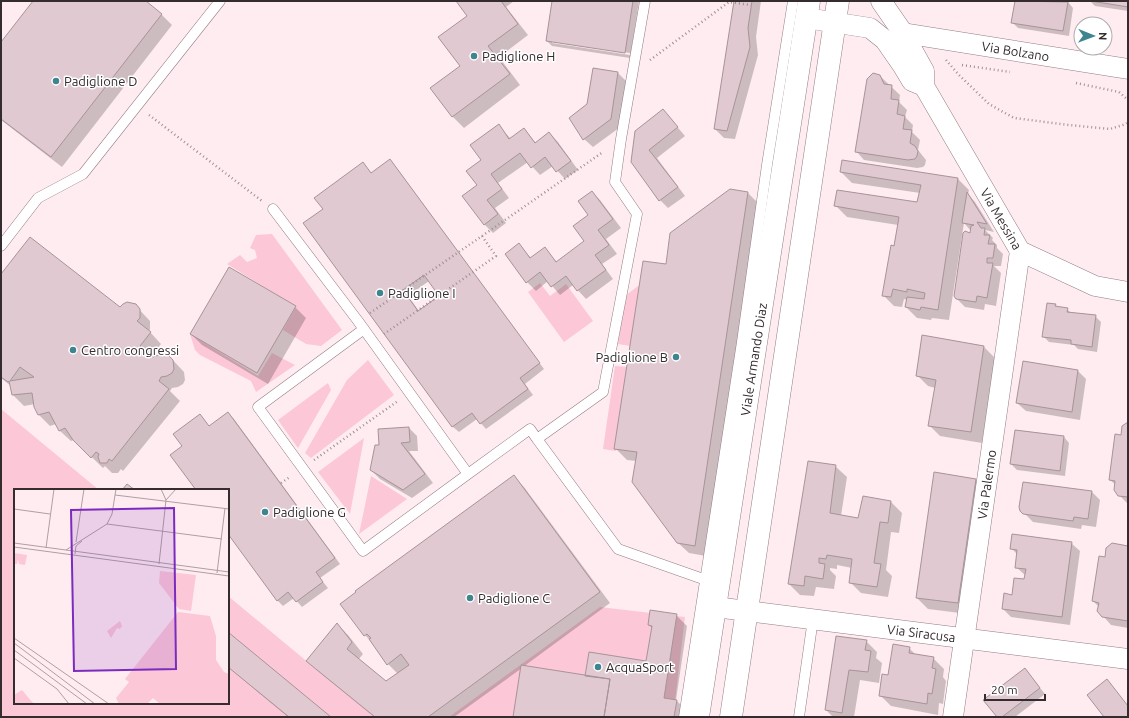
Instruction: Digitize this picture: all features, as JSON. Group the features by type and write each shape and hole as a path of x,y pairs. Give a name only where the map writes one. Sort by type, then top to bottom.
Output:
{"main road":[{"path":"731,717 838,1"},
{"name":"Viale Armando Diaz","path":"698,717 803,7"}],"street":[{"name":"Via Messina","path":"881,1 903,33 924,71 924,86 1020,251 1095,286 1128,292"},
{"name":"Via Messina","path":"803,7 835,22 870,28 885,40 904,66 912,81 924,86"},
{"name":"Via Bolzano","path":"903,33 1128,69"},
{"name":"Via Palermo","path":"953,717 1020,251"},
{"name":"Via Siracusa","path":"715,606 1128,659"}],"lane":[{"path":"1,246 38,198 83,174 220,1"},
{"path":"537,439 603,392 637,214 615,182 645,1"},
{"name":"Viale Armando Diaz","path":"684,717 706,580 767,165 803,7"},
{"path":"273,209 361,325 468,474"},
{"path":"361,325 258,408 363,551 530,429 618,549 706,580"},
{"path":"799,717 813,619"}],"path":[{"path":"632,74 729,2 751,5"},
{"path":"1014,73 948,62 959,75 990,104 1014,118 1069,126 1110,129 1128,122"},
{"path":"1070,81 1120,92 1128,100"},
{"path":"137,106 273,209"},
{"path":"361,325 482,236 621,139"},
{"path":"373,342 496,256 482,236"},
{"path":"281,483 409,393"}],"shaded area":[{"path":"272,234 342,330 321,346 306,344 283,330 296,307 227,264 240,255 247,262 257,258 255,250 250,248 256,235"},
{"path":"540,283 550,296 566,284 593,321 564,342 528,292"},
{"path":"642,283 631,346 618,344 625,296"},
{"path":"190,334 258,376 272,353 295,365 256,392 251,381 200,355 195,350"},
{"path":"368,360 394,395 311,458 305,453 347,380"},
{"path":"615,366 629,367 616,451 603,449"},
{"path":"328,383 331,390 298,448 278,420"},
{"path":"1,409 98,489 14,489 14,704 229,704 229,597 374,717 1,717"},
{"path":"364,438 350,514 318,472"},
{"path":"371,476 407,499 359,534"},
{"name":"AcquaSport","path":"600,607 685,617 673,717 449,717"}],"building":[{"name":"Padiglione D","path":"33,1 146,1 162,14 51,157 1,119 1,42"},
{"name":"Padiglione H","path":"456,1 501,1 518,24 488,46 510,74 452,117 430,88 460,66 438,37 467,16"},
{"path":"552,1 633,1 625,53 546,41"},
{"path":"734,1 752,1 748,28 750,47 727,131 714,129"},
{"path":"1015,1 1068,2 1063,31 1011,23"},
{"path":"1091,1 1128,1 1128,7"},
{"path":"593,68 618,72 611,119 583,140 569,118 587,104"},
{"path":"873,73 880,75 884,84 892,85 891,99 899,100 897,114 905,116 903,129 912,130 910,143 915,146 918,151 915,159 908,160 855,152 867,79"},
{"path":"663,109 678,127 649,150 678,187 659,201 631,162 635,131"},
{"path":"499,124 509,139 524,128 535,143 549,132 571,161 556,172 545,157 531,168 520,153 491,174 502,189 487,200 498,214 484,225 462,196 477,185 466,171 481,160 470,145"},
{"name":"Padiglione I","path":"390,159 540,363 520,378 528,389 480,424 472,413 452,427 303,223 323,209 314,198 363,162 371,173","holes":["424,275 439,296 418,311 403,290"]},
{"path":"842,160 958,178 938,310 921,307 920,310 905,307 907,297 924,299 925,293 907,289 907,292 893,289 891,297 882,296 891,245 894,246 899,217 834,206 837,190 917,202 921,185 840,172"},
{"name":"Padiglione B","path":"730,189 748,192 695,546 677,543 632,482 637,452 614,449 643,261 666,264 670,233"},
{"path":"592,191 613,219 598,230 609,245 595,255 606,270 577,291 566,276 551,287 540,272 526,283 505,254 519,243 530,258 545,247 556,262 584,241 573,226 588,215 578,201"},
{"path":"967,192 987,224 977,222 981,228 985,228 984,235 990,235 988,244 995,244 993,258 987,258 987,263 993,263 987,298 977,296 976,302 956,299 954,296 963,233 965,231 970,233 971,226 974,225 962,223"},
{"name":"Centro congressi","path":"30,237 120,307 127,302 136,304 140,309 140,318 137,321 151,332 140,346 153,357 161,354 167,354 173,360 174,369 172,373 161,377 159,381 169,389 112,461 109,459 107,463 100,463 98,457 99,454 96,452 91,458 73,440 65,428 59,431 49,412 38,415 34,407 32,393 12,395 9,381 8,382 1,377 1,274","holes":["20,367 34,377 10,381"]},
{"path":"229,267 296,306 257,373 190,334"},
{"path":"1047,303 1068,308 1067,312 1096,315 1092,347 1071,344 1071,340 1042,337"},
{"path":"922,335 984,346 971,432 928,426 936,380 916,376"},
{"path":"1023,361 1078,370 1072,412 1016,403"},
{"name":"Padiglione G","path":"228,412 335,558 316,572 323,582 296,602 288,592 277,601 229,535 229,489 195,489 170,455 182,446 173,434 200,414 209,426"},
{"path":"1128,422 1128,497 1118,496 1114,490 1115,481 1109,480 1115,434 1121,435 1122,426"},
{"path":"409,427 410,442 401,443 425,474 403,490 370,470 375,445 379,445 378,429"},
{"path":"1015,430 1064,436 1060,471 1010,464"},
{"path":"808,461 836,465 830,513 858,518 863,496 891,501 888,523 880,522 874,563 881,564 877,587 849,583 852,559 827,555 826,559 819,558 819,563 825,564 823,579 805,576 804,586 788,584"},
{"path":"934,472 976,479 958,603 916,598"},
{"name":"Padiglione C","path":"514,475 600,592 428,717 375,717 306,661 337,623 352,642 347,649 386,681 409,665 401,654 387,665 369,639 371,638 367,634 364,636 340,604 356,592 355,591"},
{"path":"1023,482 1092,491 1088,519 1074,517 1073,521 1023,514 1019,507"},
{"path":"127,484 134,489 123,489"},
{"path":"1012,534 1072,542 1062,617 1002,609 1004,593 1012,595 1014,578 1024,579 1026,569 1015,568 1017,550 1010,549"},
{"path":"1112,543 1128,546 1128,621 1102,617 1097,611 1099,603 1092,601 1099,556 1105,557 1106,548"},
{"path":"650,610 677,614 664,698 677,700 674,717 604,717 610,679 585,676 589,652 646,661 652,626 648,625"},
{"path":"229,633 331,717 289,717 229,668"},
{"path":"836,636 867,640 865,650 871,651 868,672 849,670 842,713 825,710"},
{"path":"893,644 910,647 909,653 934,657 932,668 936,669 932,694 928,693 927,704 879,696 882,674 888,675"},
{"path":"521,665 610,679 604,717 513,717"},
{"path":"1025,668 1040,688 1002,717 997,717 983,700"},
{"path":"1107,679 1128,706 1128,717 1104,717 1087,695"}],"place":[{"name":"Padiglione H","path":"474,56"},
{"name":"Padiglione D","path":"56,81"},
{"name":"Padiglione I","path":"380,293"},
{"name":"Centro congressi","path":"73,350"},
{"name":"Padiglione B","path":"676,357"},
{"name":"Padiglione G","path":"265,512"},
{"name":"Padiglione C","path":"470,598"},
{"name":"AcquaSport","path":"598,667"}]}
